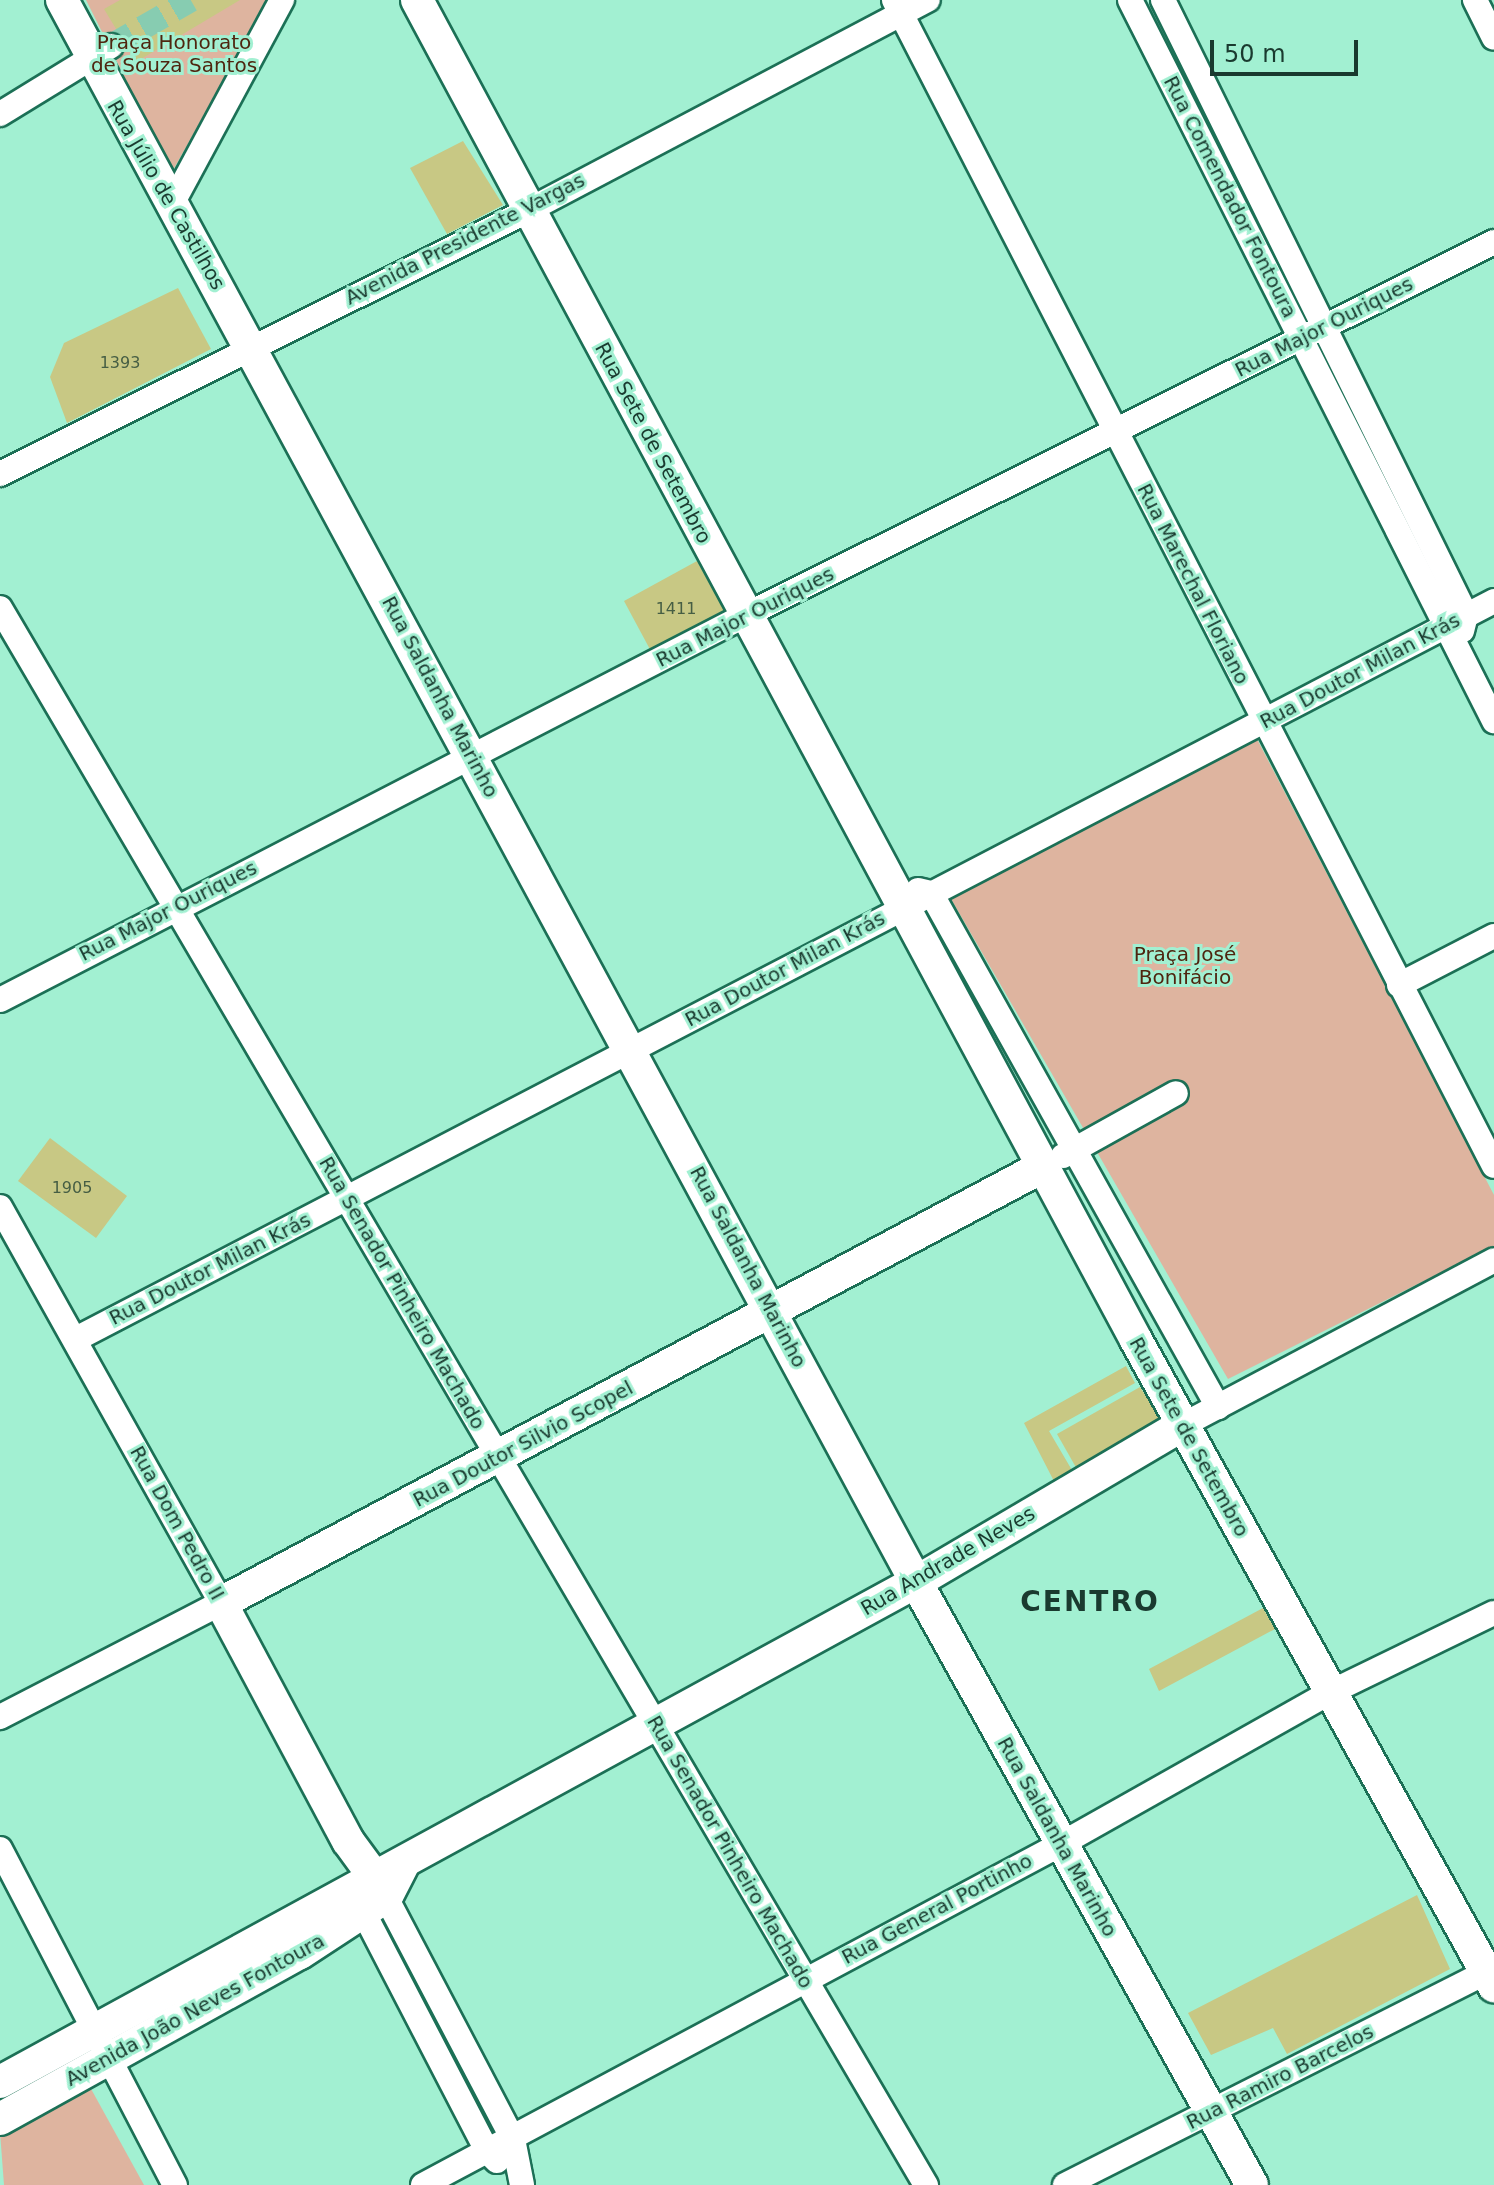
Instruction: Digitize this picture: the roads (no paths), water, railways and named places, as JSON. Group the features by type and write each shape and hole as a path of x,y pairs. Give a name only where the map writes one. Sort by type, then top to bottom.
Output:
{"main road":[{"name":"Rua Júlio de Castilhos","path":"62,0 101,53 172,204 252,345"},
{"name":"Rua Sete de Setembro","path":"417,0 527,211 746,615 909,895 957,1005 1183,1425 1329,1693 1491,1975"},
{"name":"Rua Saldanha Marinho","path":"252,345 916,1582 1252,2185"},
{"name":"Rua Doutor Silvio Scopel","path":"221,1603 1044,1166"},
{"name":"Rua Andrade Neves","path":"375,1887 657,1725 916,1582 1183,1425"},
{"name":"Rua Dom Pedro II","path":"221,1603 375,1887"},
{"name":"Avenida João Neves Fontoura","path":"0,2082 223,1959 375,1887"},
{"name":"Avenida João Neves Fontoura","path":"0,2119 239,1987 375,1887"},
{"path":"223,1959 239,1987"}],"street":[{"path":"172,204 282,0"},
{"name":"Avenida Presidente Vargas","path":"0,474 252,345 527,211 898,7 928,0"},
{"name":"Rua Comendador Fontoura","path":"1130,0 1443,627 1494,721"},
{"path":"1475,0 1494,38"},
{"name":"Rua Marechal Floriano","path":"898,7 1494,1166"},
{"path":"1144,27 1166,7"},
{"name":"Rua Comendador Fontoura","path":"1166,7 1466,615"},
{"path":"0,114 101,53"},
{"path":"1195,129 1221,118"},
{"name":"Rua Major Ouriques","path":"0,1000 175,906 746,615 1494,242"},
{"path":"1337,412 1360,401"},
{"path":"1394,527 1416,515"},
{"name":"Rua Doutor Milan Krás","path":"76,1339 632,1050 909,895 1263,721 1494,601"},
{"name":"Rua Senador Pinheiro Machado","path":"0,608 926,2185"},
{"path":"1457,653 1466,615"},
{"name":"Rua Sete de Setembro","path":"909,895 986,991 1218,1407"},
{"path":"1399,985 1494,936"},
{"path":"957,1005 986,991"},
{"path":"1044,1166 1176,1093"},
{"name":"Rua Dom Pedro II","path":"0,1207 221,1603"},
{"path":"1103,1277 1135,1258"},
{"name":"Rua Andrade Neves","path":"1183,1425 1494,1260"},
{"name":"Rua Doutor Silvio Scopel","path":"0,1717 221,1603"},
{"name":"Rua General Portinho","path":"423,2185 1061,1844 1329,1693 1494,1613"},
{"path":"0,1849 175,2185"},
{"name":"Rua Dom Pedro II","path":"375,1887 513,2139 522,2185"},
{"name":"Rua Dom Pedro II","path":"375,1887 487,2151 522,2185"},
{"name":"Rua Ramiro Barcelos","path":"1065,2185 1491,1975"}],"tunnel":[{"path":"111,46 191,0"}],"district":[{"name":"CENTRO","path":"1090,1602"}],"park label":[{"name":"Praça Honorato de Souza Santos","path":"174,54"},
{"name":"Praça José Bonifácio","path":"1185,966"}]}
